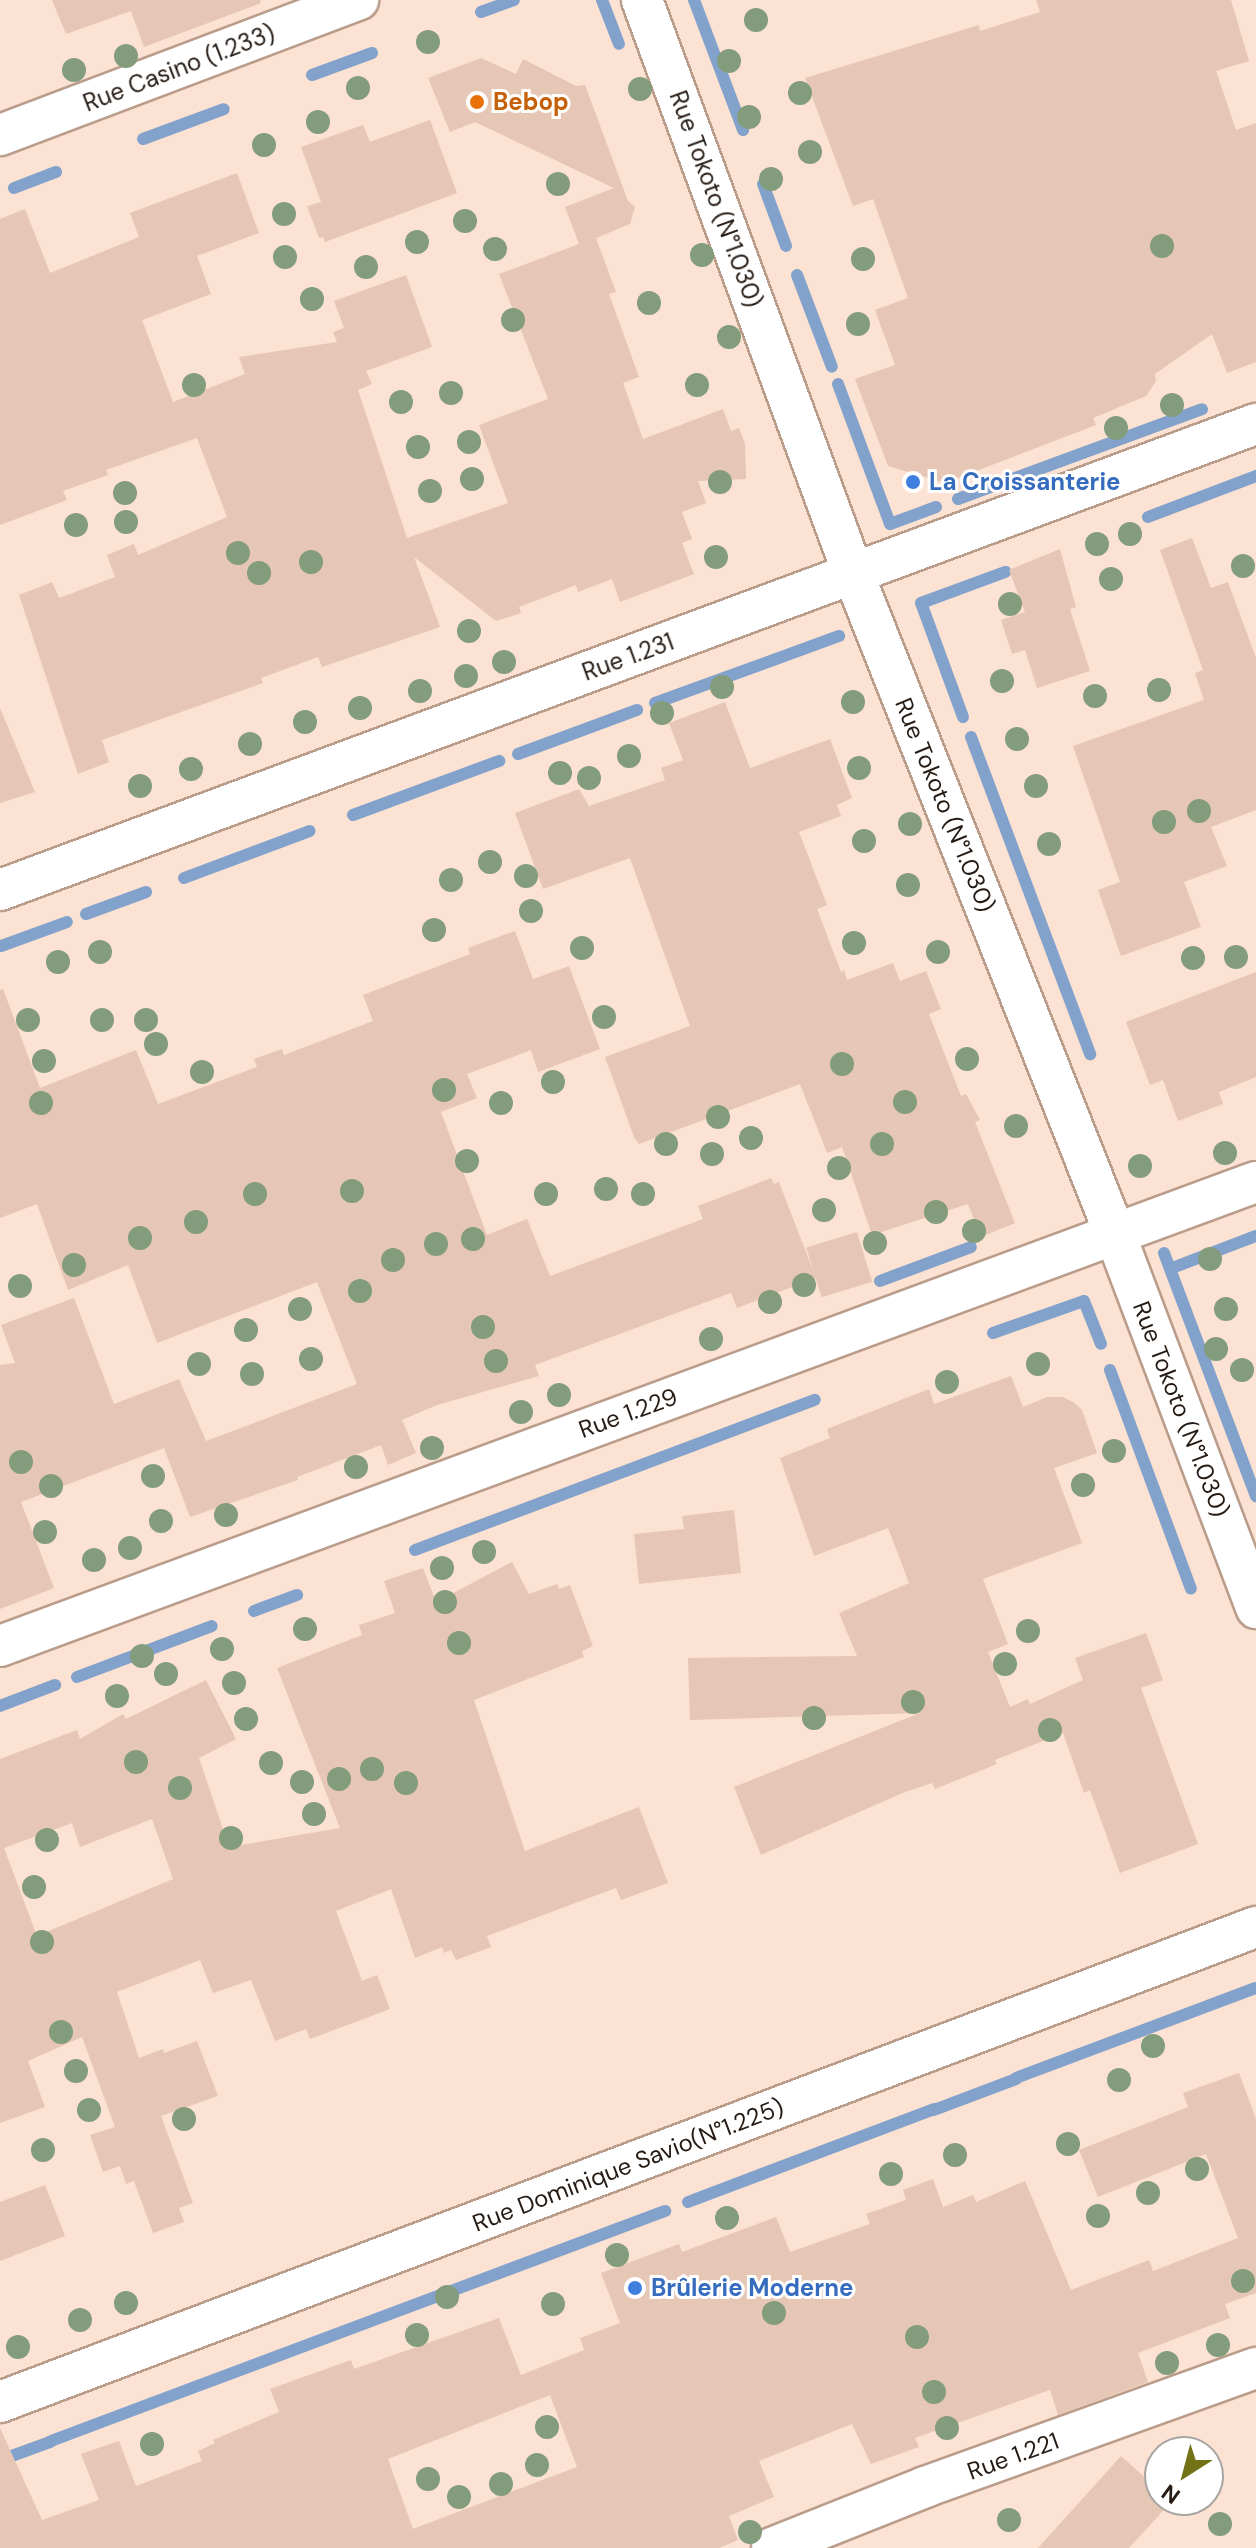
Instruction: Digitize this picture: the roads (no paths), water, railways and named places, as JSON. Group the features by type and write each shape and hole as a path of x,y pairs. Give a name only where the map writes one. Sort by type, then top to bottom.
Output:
{"street":[{"name":"Rue Casino (1.233)","path":"0,135 358,0"},
{"name":"Rue Tokoto (N°1.030)","path":"642,0 853,573 1115,1234 1256,1608"},
{"name":"Rue 1.231","path":"0,890 1256,424"},
{"name":"Rue 1.229","path":"0,1646 1256,1182"},
{"name":"Rue Dominique Savio(N°1.225)","path":"0,2402 1256,1927"},
{"name":"Rue 1.221","path":"772,2548 925,2487 1256,2368"}],"waterway":[{"path":"481,12 514,0"},
{"path":"602,0 619,44"},
{"path":"694,0 743,130"},
{"path":"312,75 372,53"},
{"path":"143,139 224,109"},
{"path":"14,188 56,172"},
{"path":"763,184 786,246"},
{"path":"797,275 832,367"},
{"path":"838,384 890,524 936,507"},
{"path":"958,499 1202,409"},
{"path":"1148,517 1256,476"},
{"path":"963,717 921,603 1005,572"},
{"path":"655,703 839,636"},
{"path":"518,754 637,710"},
{"path":"971,737 1090,1054"},
{"path":"353,815 499,761"},
{"path":"184,878 310,831"},
{"path":"86,914 146,892"},
{"path":"1,946 67,922"},
{"path":"1172,1268 1256,1236"},
{"path":"880,1281 971,1247"},
{"path":"1164,1253 1256,1496"},
{"path":"993,1333 1084,1301 1101,1344"},
{"path":"1110,1370 1191,1589"},
{"path":"415,1550 815,1400"},
{"path":"254,1611 297,1595"},
{"path":"77,1677 212,1626"},
{"path":"0,1706 55,1685"},
{"path":"1016,2078 1256,1988"},
{"path":"934,2110 1016,2079"},
{"path":"688,2202 934,2109"},
{"path":"152,2403 665,2211"},
{"path":"51,2441 152,2403"},
{"path":"9,2457 50,2442"}],"place":[{"name":"Bebop","path":"477,102"},
{"name":"La Croissanterie","path":"913,482"},
{"name":"Brûlerie Moderne","path":"635,2288"}]}
